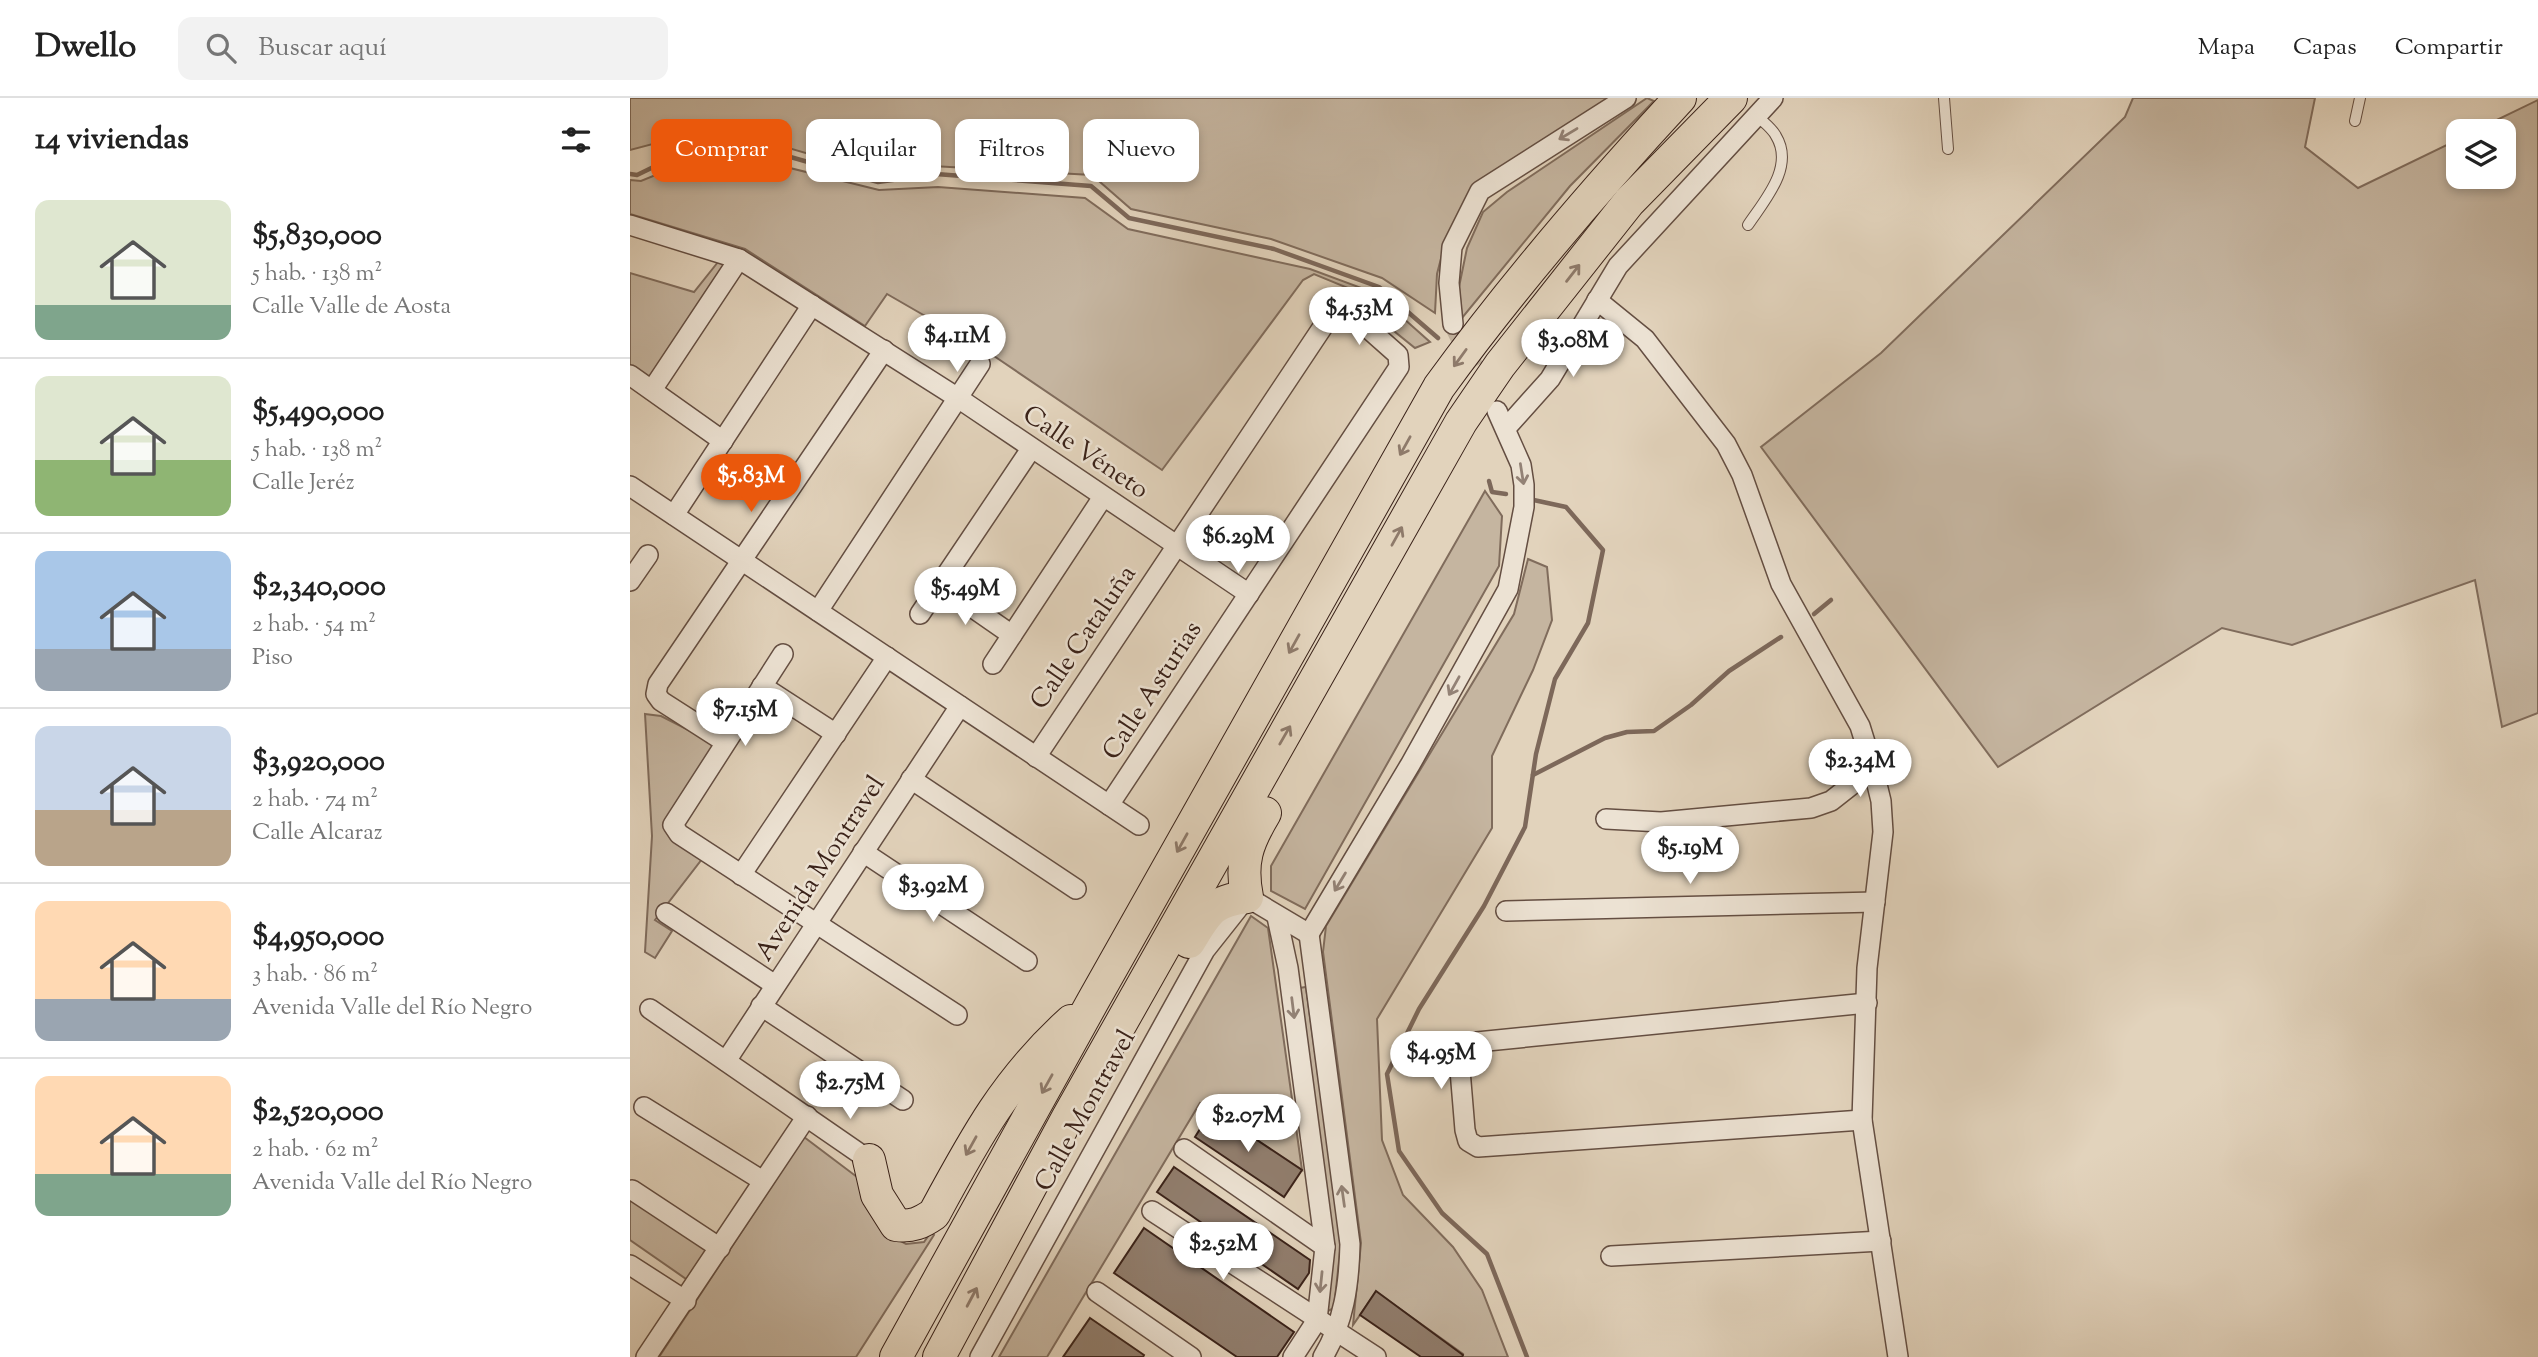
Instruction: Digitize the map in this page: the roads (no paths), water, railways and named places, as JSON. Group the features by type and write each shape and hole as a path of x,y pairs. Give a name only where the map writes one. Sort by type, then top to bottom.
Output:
{"highway":[{"path":"897,1357 1093,1001 1439,387 1480,329 1602,182 1680,98"},
{"path":"939,1357 1068,1118 1461,422 1500,365 1629,202 1731,98"},
{"path":"1068,1118 1106,1082 1207,913 1217,903 1247,897 1243,862 1247,844 1321,716 1350,621"},
{"path":"869,1160 877,1195 896,1225 910,1227 929,1218 934,1214 985,1121 1013,1080 1047,1043 1093,1001"}],"street":[{"path":"1453,324 1449,283 1452,247 1480,191 1626,98"},
{"path":"1323,1357 1339,1331 1349,1275 1350,1244 1308,934 1410,765 1508,589 1524,507 1524,485 1521,465 1502,419 1550,379 1618,266 1773,98"},
{"name":"Calle Véneto","path":"630,225 739,259 958,398 1249,594"},
{"path":"652,390 739,259"},
{"path":"1597,300 1645,339 1726,444 1742,475 1781,584 1860,726 1873,768 1881,801 1883,832 1867,1003 1862,1120 1898,1357"},
{"path":"674,515 813,305"},
{"name":"Calle Cataluña","path":"1036,757 1339,306 1398,355 1401,361"},
{"path":"725,742 656,694 658,684 745,560 884,350"},
{"name":"Calle Asturias","path":"1110,805 1401,361"},
{"path":"818,611 980,364"},
{"path":"630,375 723,441"},
{"path":"920,614 1031,449"},
{"path":"630,486 745,560 1139,825"},
{"path":"993,664 1103,497"},
{"path":"630,582 648,555"},
{"path":"940,585 1012,635"},
{"path":"783,654 673,825 679,834 957,1015"},
{"path":"741,875 887,657"},
{"path":"762,686 836,734"},
{"name":"Avenida Montravel","path":"726,1061 960,706"},
{"path":"1606,819 1661,822 1811,808 1831,801 1873,768"},
{"path":"911,779 1076,890"},
{"path":"863,852 1027,961"},
{"path":"1247,897 1308,934"},
{"name":"Calle Montravel","path":"980,1357 1205,950 1247,897"},
{"path":"1506,911 1875,902"},
{"path":"666,913 775,985"},
{"path":"1277,917 1288,968 1325,1247 1317,1320 1293,1357"},
{"path":"1288,968 1301,974 1311,966"},
{"path":"1862,1120 1478,1147 1468,1141 1465,1130 1459,1058 1464,1046 1477,1042 1867,1003"},
{"path":"761,1006 903,1100"},
{"path":"650,1009 869,1160"},
{"path":"644,1107 763,1181"},
{"path":"646,1357 686,1301 807,1116"},
{"path":"1184,1149 1325,1247"},
{"path":"632,1190 720,1248"},
{"path":"1152,1211 1376,1357"},
{"path":"1611,1256 1881,1241"},
{"path":"630,1265 686,1301"},
{"path":"1097,1292 1180,1354"}],"lane":[{"path":"1944,98 1948,149"},
{"path":"2355,121 2360,98"},
{"path":"1748,225 1779,179 1781,164 1777,136 1757,116"}],"waterway":[{"path":"630,174 637,175 717,136 878,182 936,174 1091,186 1129,218 1274,249 1379,287 1438,338"},
{"path":"1489,481 1492,492 1506,494"},
{"path":"1527,1357 1487,1254 1442,1213 1399,1151 1387,1074 1419,1009 1484,906 1525,827 1536,754 1555,679 1588,623 1603,550 1566,507 1529,499"},
{"path":"1814,614 1831,600"},
{"path":"1533,775 1605,738 1627,732 1654,731 1691,705 1729,671 1781,637"}],"tunnel":[{"path":"1453,324 1488,395"}]}
